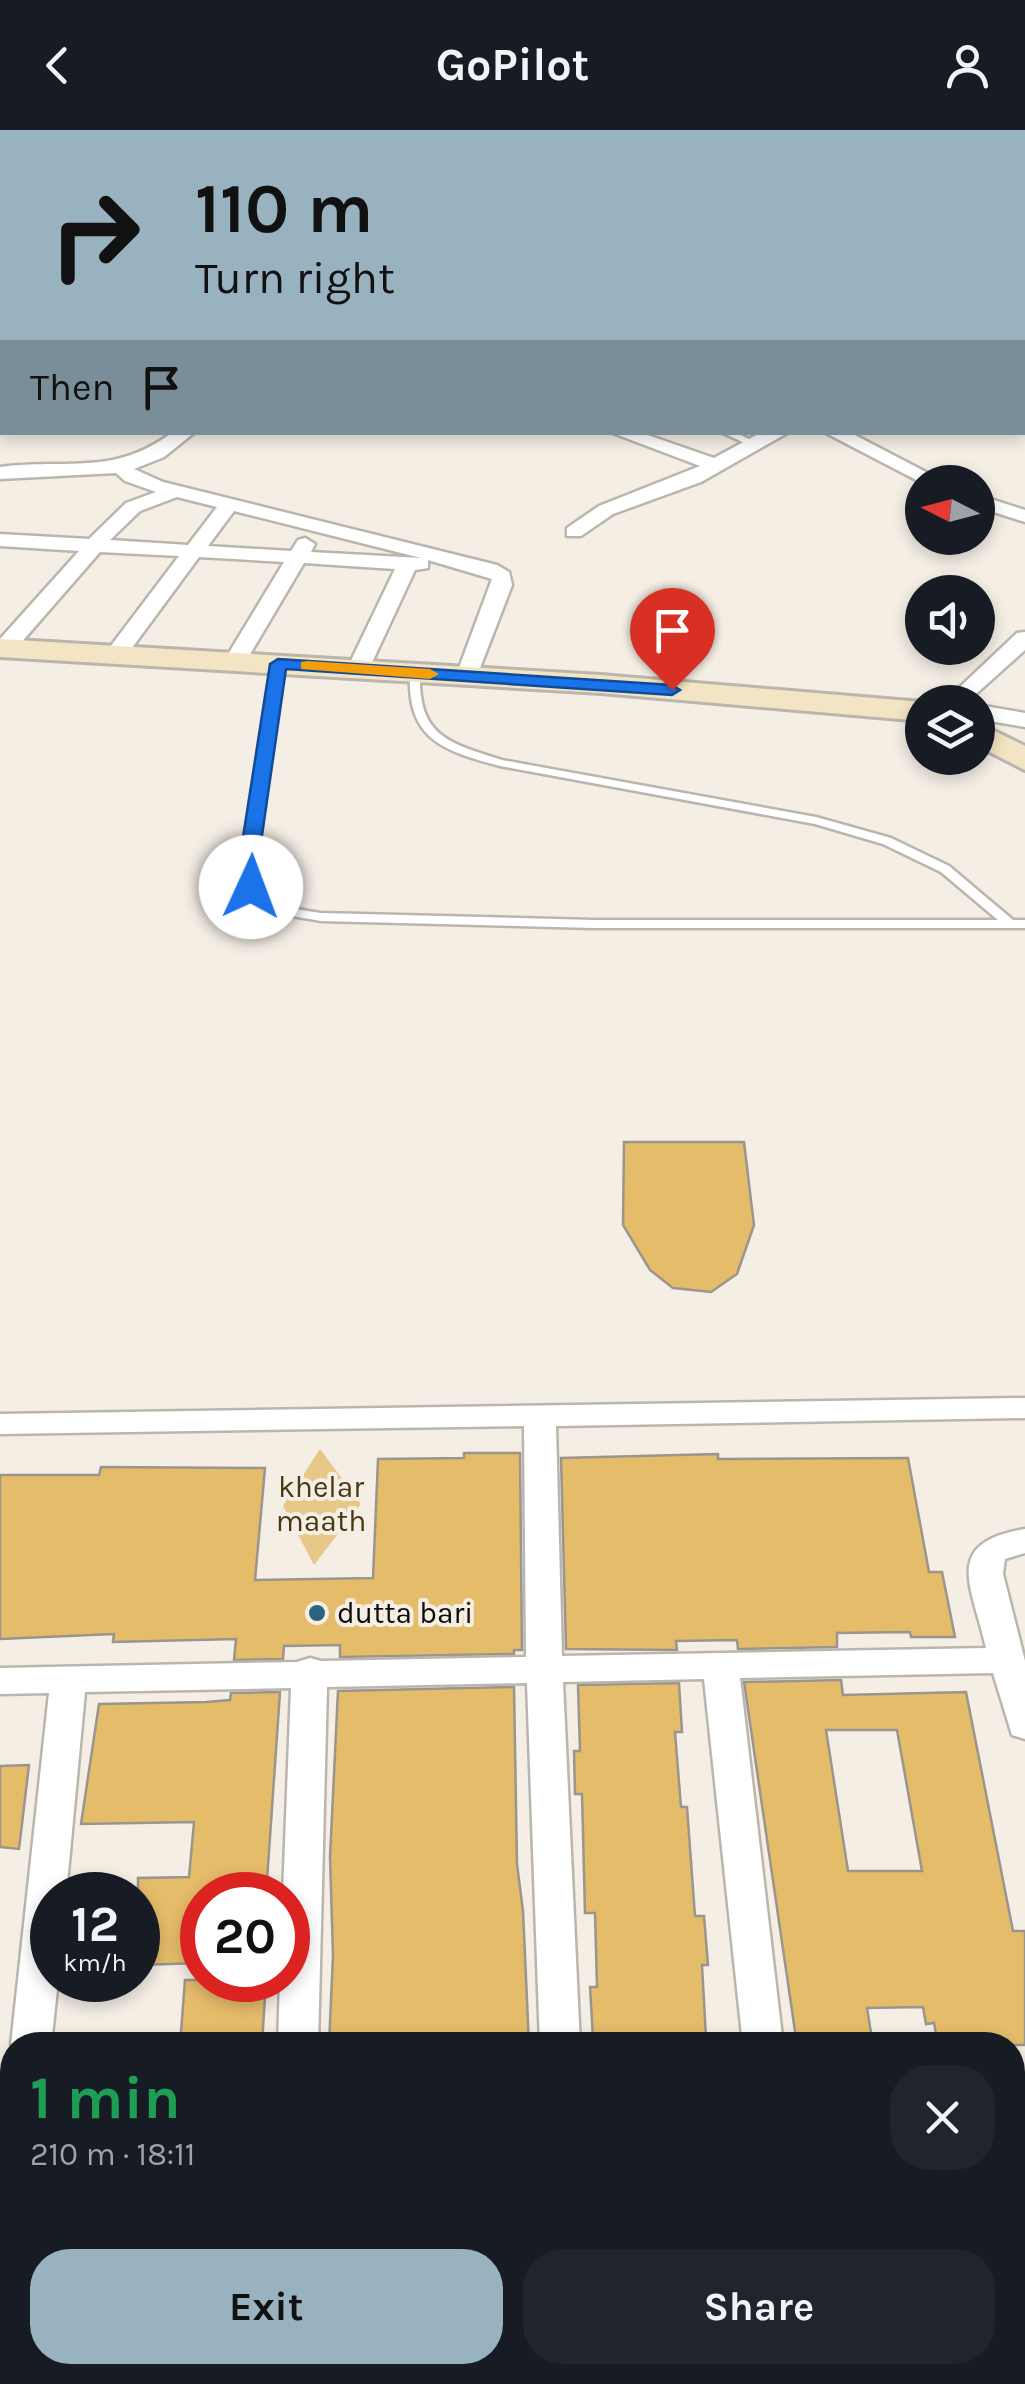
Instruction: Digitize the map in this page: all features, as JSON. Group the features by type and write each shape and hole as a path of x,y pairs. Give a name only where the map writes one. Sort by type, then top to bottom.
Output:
{"street":[{"path":"0,473 120,466 146,459 182,435"},
{"path":"629,435 713,464"},
{"path":"574,532 606,510 694,478 713,464 773,435"},
{"path":"839,435 905,467"},
{"path":"120,466 132,478 469,563 502,576 502,586 467,676"},
{"path":"2,648 92,546 133,507 176,490"},
{"path":"115,655 230,503"},
{"path":"995,506 1025,516"},
{"path":"235,661 318,525"},
{"path":"0,540 408,564 469,563"},
{"path":"358,669 408,564"},
{"path":"974,685 1025,638"},
{"path":"2,648 467,676 905,711"},
{"path":"995,715 1025,720"},
{"path":"995,743 1025,760"},
{"path":"0,1424 1025,1408"},
{"path":"540,1416 544,1666 559,2032"},
{"path":"1025,1542 1000,1546 988,1554 986,1574 1025,1726"},
{"path":"0,1681 544,1666 1007,1660"},
{"path":"720,1664 762,2032"},
{"path":"298,2032 310,1672"},
{"path":"32,2032 68,1680"}],"lane":[{"path":"732,435 752,444"},
{"path":"278,664 248,863 251,887 262,902 287,912 321,917 593,924 1025,924"},
{"path":"415,674 416,708 430,730 458,750 500,762 816,822 887,842 945,869 1010,924"}],"green space":[{"name":"khelar maath","path":"320,1449 361,1504 314,1565 283,1506"}],"building":[{"path":"624,1142 744,1142 754,1225 737,1274 711,1292 673,1288 650,1270 623,1225"},
{"path":"464,1453 520,1453 522,1650 514,1650 514,1654 340,1657 340,1645 284,1646 283,1659 234,1660 236,1639 113,1642 114,1634 0,1639 0,1475 99,1475 101,1467 265,1468 255,1580 373,1578 378,1459 464,1458"},
{"path":"718,1454 718,1459 908,1458 929,1572 942,1572 955,1637 911,1637 910,1632 837,1633 837,1647 738,1649 737,1640 676,1641 677,1650 566,1649 561,1458"},
{"path":"841,1680 843,1695 966,1692 1013,1931 1025,1931 1025,2032 936,2032 934,2023 926,2024 923,2007 867,2008 871,2032 795,2032 744,1682","holes":["826,1730 897,1730 922,1871 848,1871"]},
{"path":"679,1683 682,1732 675,1732 681,1807 687,1807 695,1916 704,1916 708,1965 702,1965 706,2032 593,2032 590,1987 597,1987 595,1913 585,1913 582,1794 575,1794 574,1751 580,1751 578,1685"},
{"path":"514,1687 517,1864 528,2032 330,2032 333,1955 330,1857 338,1691"},
{"path":"280,1692 268,1872 189,1872 194,1822 81,1824 99,1704 230,1700 231,1693"},
{"path":"29,1765 19,1849 0,1847 0,1766"},
{"path":"180,1877 180,1964 160,1964 160,1878"},
{"path":"183,2002 265,2002 263,2032 181,2032"}],"slow traffic":[{"path":"307,665 430,674"}],"place":[{"name":"dutta bari","path":"317,1613"}],"route":[{"path":"251,887 248,863 278,664 672,690"}]}
